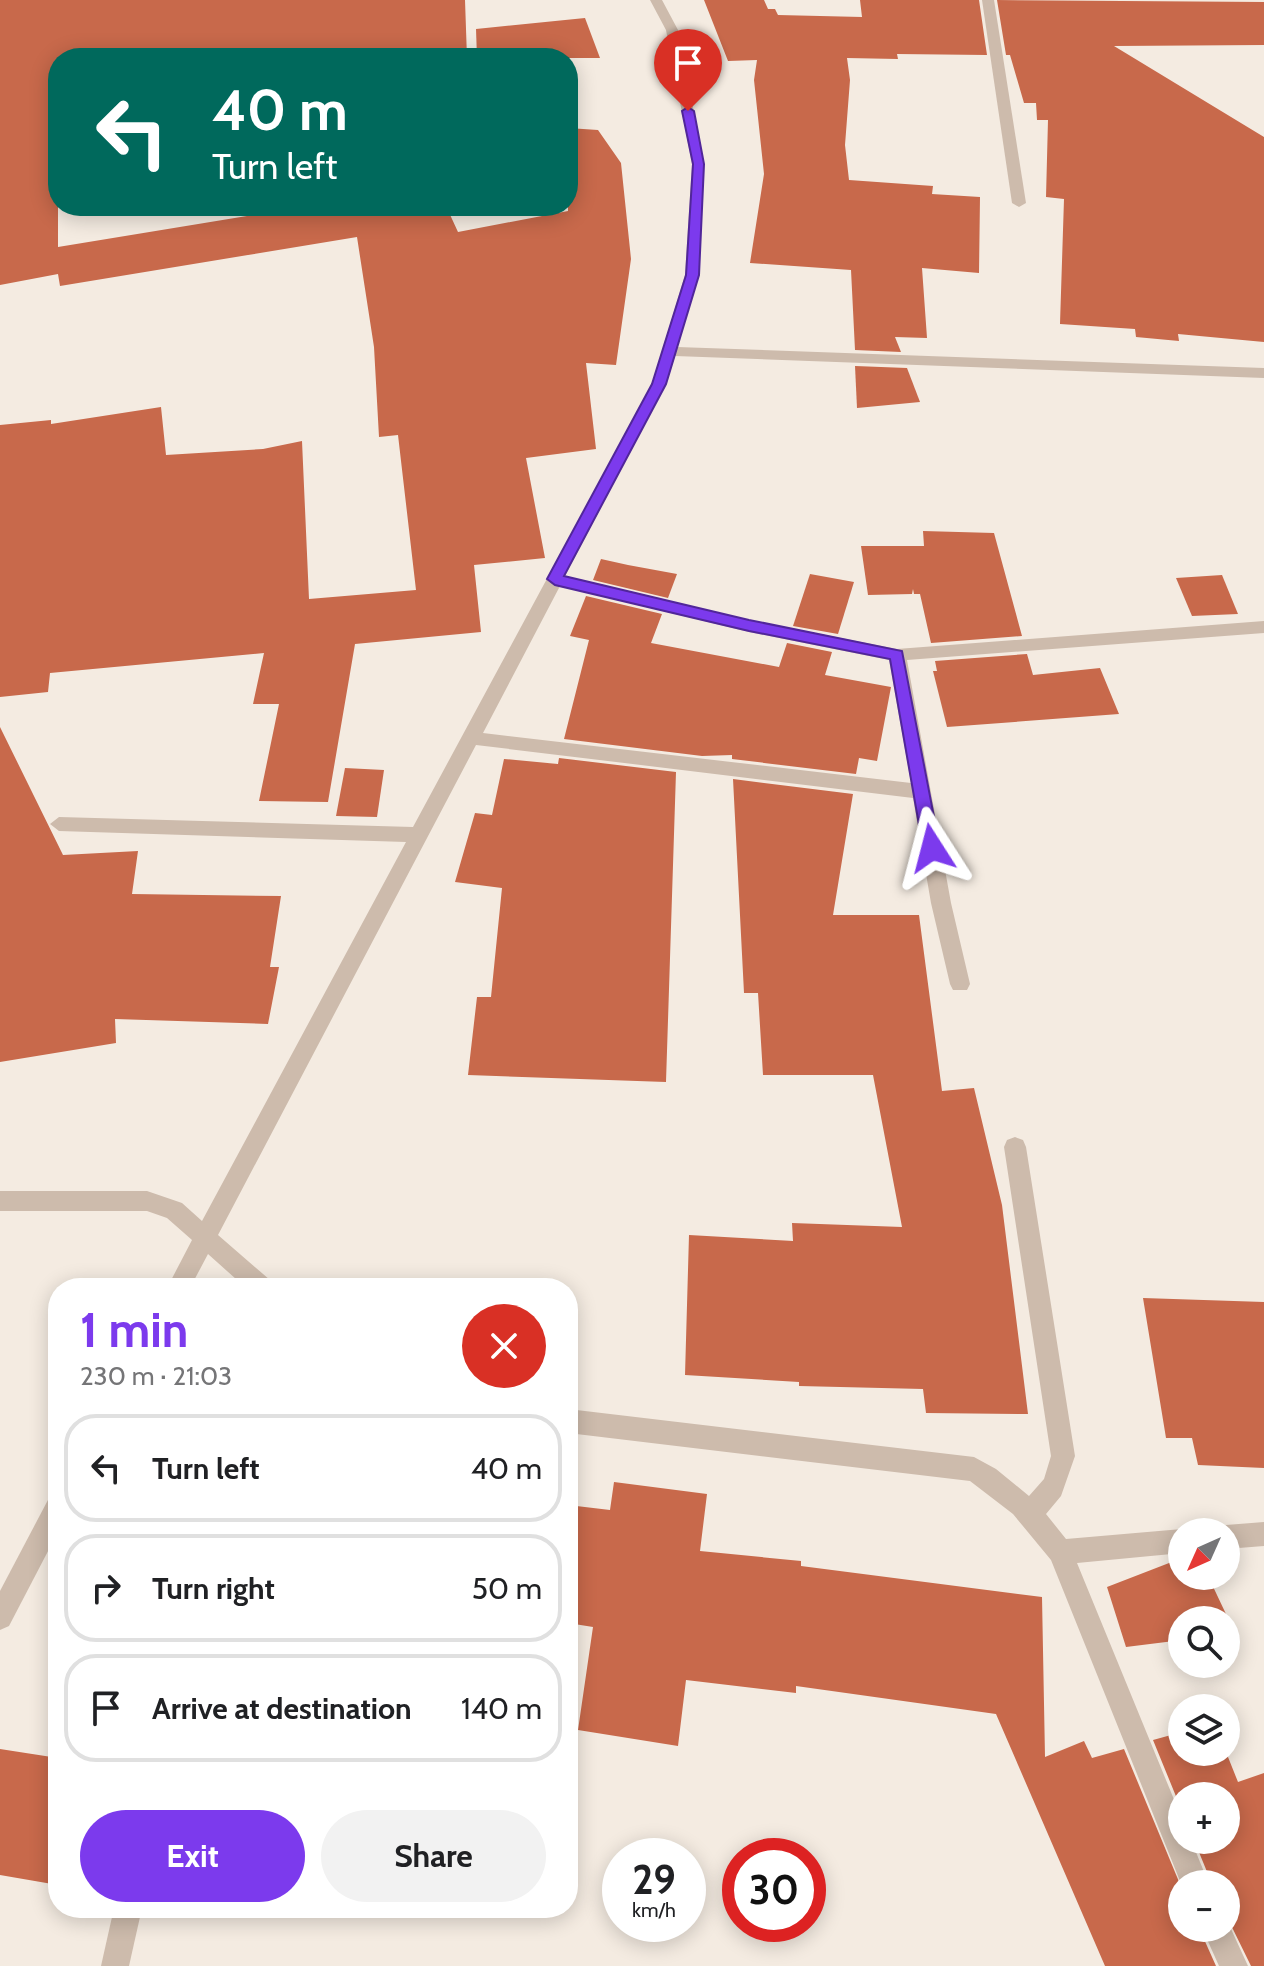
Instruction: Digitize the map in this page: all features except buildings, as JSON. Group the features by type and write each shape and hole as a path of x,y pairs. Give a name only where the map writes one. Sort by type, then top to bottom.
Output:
{"street":[{"path":"183,1278 659,384 692,275 698,164 672,30 656,0"},
{"path":"988,0 1019,203"},
{"path":"669,351 1264,373"},
{"path":"555,579 749,626 897,655 1264,627"},
{"path":"897,655 941,903 960,984"},
{"path":"470,738 923,792"},
{"path":"59,824 420,835"},
{"path":"1015,1147 1063,1456 1056,1482 1046,1499 1030,1511"},
{"path":"0,1201 147,1201 174,1210 251,1278"},
{"path":"578,1422 974,1469 998,1483 1030,1511 1060,1552 1189,1870"},
{"path":"0,1617 48,1529"},
{"path":"1240,1536 1264,1534"},
{"path":"1060,1552 1168,1542"},
{"path":"115,1966 126,1918"},
{"path":"1223,1942 1234,1966"}],"route":[{"path":"688,111 698,164 692,275 659,384 555,579 749,626 897,655 932,848"}]}
